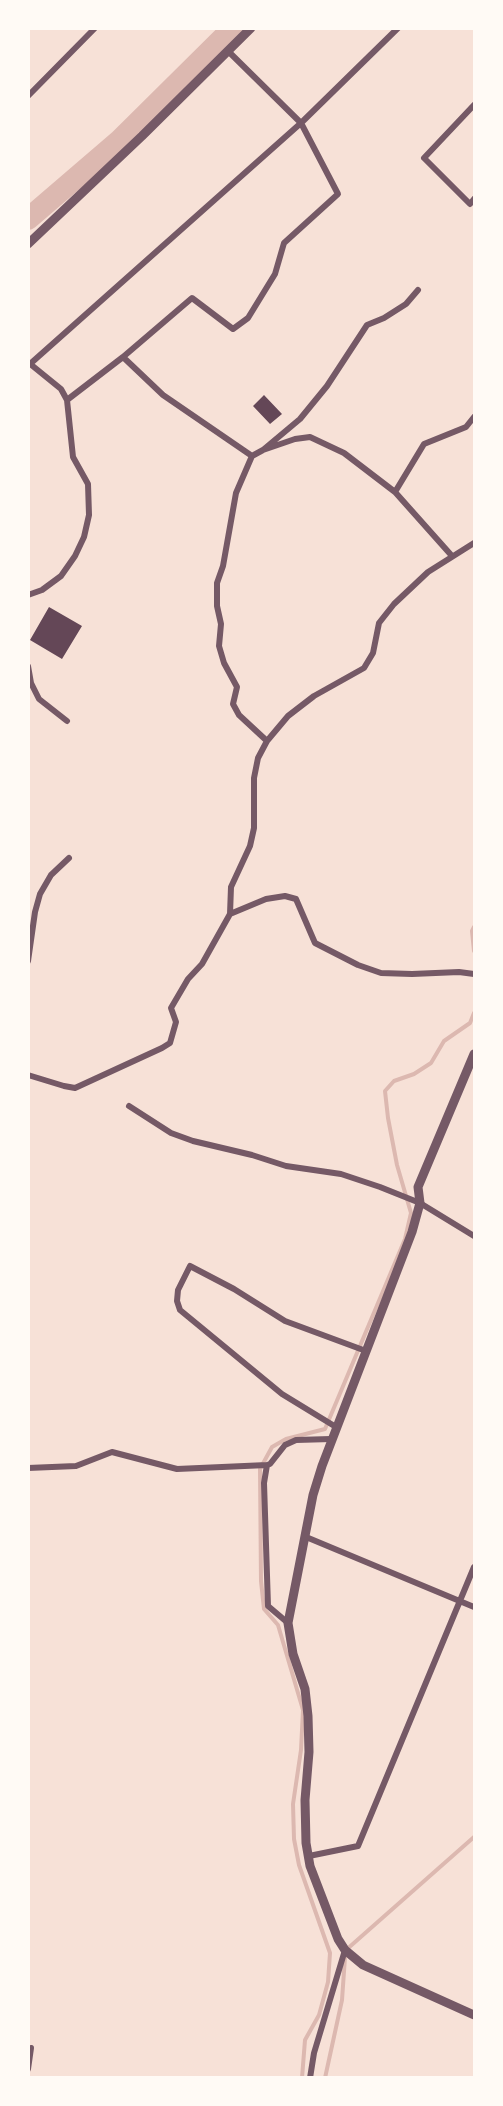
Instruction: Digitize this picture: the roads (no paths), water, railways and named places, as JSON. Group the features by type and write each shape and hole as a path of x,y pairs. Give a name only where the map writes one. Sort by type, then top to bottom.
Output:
{"street":[{"path":"30,91 95,28"},
{"path":"28,244 229,52 251,28"},
{"path":"28,596 42,590 61,576 75,556 84,537 89,515 88,484 73,457 68,400 61,389 29,363 301,123 398,28"},
{"path":"68,400 192,298 233,329 248,318 275,274 284,243 338,194 301,123 229,52"},
{"path":"474,105 424,158 470,204 474,199"},
{"path":"263,450 300,419 327,386 367,325 384,318 406,304 418,290"},
{"path":"123,357 163,395 252,456"},
{"path":"394,492 424,444 466,427 474,417"},
{"path":"267,741 239,715 233,704 237,687 224,663 219,646 217,583 223,566 236,494 252,456 295,439 310,437 351,457 394,492 452,556"},
{"path":"28,1075 75,1088 170,1043 176,1022 171,1008 188,979 201,964 230,914 231,887 250,846 254,828 254,778 258,758 267,741 288,716 314,696 364,668 373,653 379,623 394,604 428,572 474,543"},
{"path":"28,666 31,682 39,699 68,721"},
{"path":"28,961 40,894 51,875 69,858"},
{"path":"230,914 266,899 285,896 296,898 315,942 358,965 381,973 459,972 474,974"},
{"path":"474,1054 418,1187 420,1203 401,1265 331,1439 313,1494 288,1623 293,1654 305,1689 308,1710 309,1752 304,1800 306,1843 310,1866 338,1939 345,1950 363,1965 474,2015"},
{"path":"129,1106 171,1133 193,1141 286,1166 341,1174 420,1203 474,1236"},
{"path":"336,1427 282,1394 180,1310 177,1301 178,1290 190,1266 234,1289 285,1321 366,1351"},
{"path":"28,1468 76,1466 112,1452 177,1469 267,1465 285,1445 296,1440 331,1439"},
{"path":"267,1465 264,1483 268,1606 288,1623"},
{"path":"306,1537 474,1607"},
{"path":"309,1856 358,1846 474,1567"},
{"path":"310,2078 314,2053 345,1950"},
{"path":"28,2069 31,2048"}],"waterway":[{"path":"28,219 120,140 233,28"},
{"path":"474,927 472,931 474,951"},
{"path":"302,2078 305,2040 319,2015 328,1982 330,1953 299,1865 294,1839 293,1804 301,1750 303,1710 278,1625 264,1609 261,1581 260,1469 272,1447 286,1439 325,1429 405,1239 411,1213 397,1165 385,1091 394,1081 414,1074 431,1063 444,1041 470,1023 474,1013"},
{"path":"346,1950 474,1837"},
{"path":"325,2078 342,2000 345,1957"}]}
